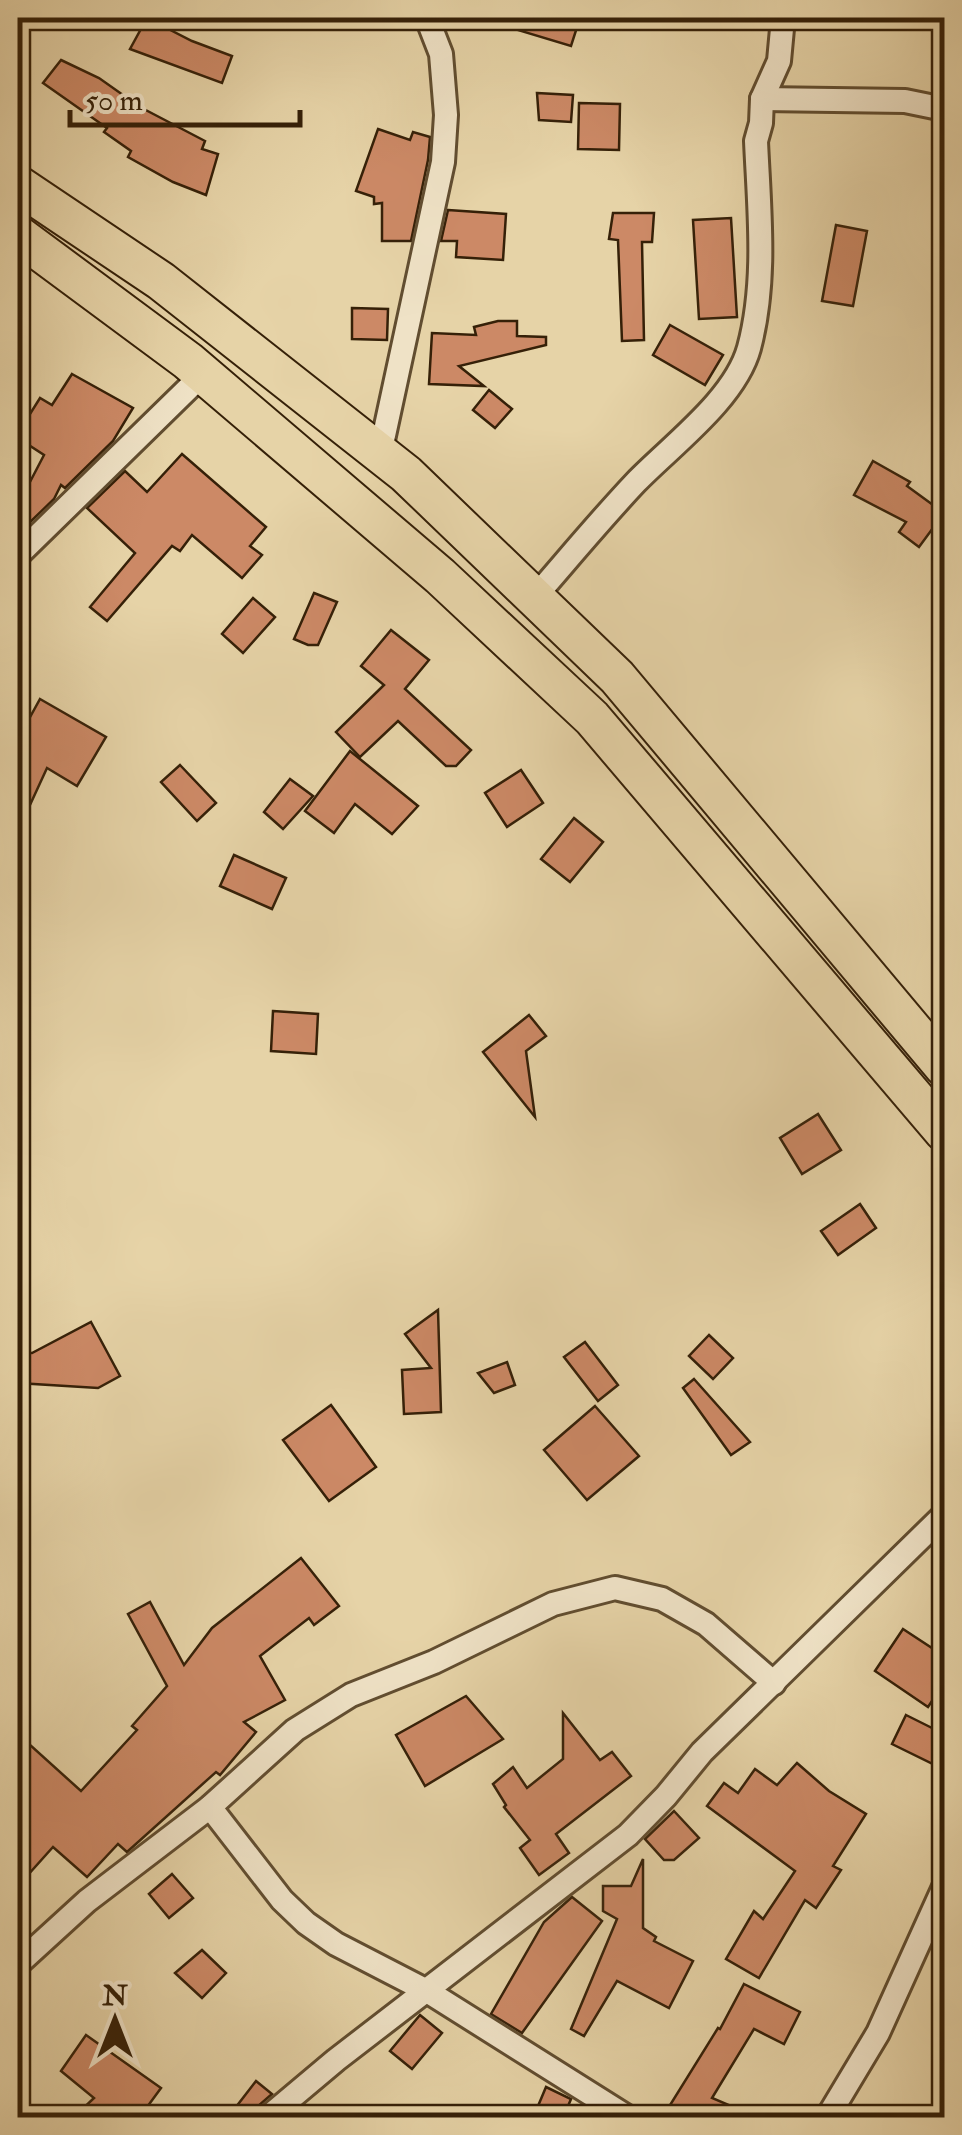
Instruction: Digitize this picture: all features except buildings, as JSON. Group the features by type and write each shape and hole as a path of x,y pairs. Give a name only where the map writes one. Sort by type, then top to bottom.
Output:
{"main road":[{"path":"18,185 161,281 406,474 617,677 944,1067"},
{"path":"18,235 203,374 440,576 592,718 944,1132"}],"street":[{"path":"380,454 443,162 446,115 441,54 427,18"},
{"path":"534,598 637,481 701,419 737,374 748,350 760,288 756,141 762,99 779,61 783,18"},
{"path":"762,99 905,101 944,109"},
{"path":"18,556 203,374"},
{"path":"268,2118 628,1835 702,1752 944,1515"},
{"path":"18,1964 87,1900 210,1807 295,1730 352,1695 434,1662 553,1604 615,1588 662,1599 706,1624 774,1682"},
{"path":"210,1807 282,1900 306,1922 336,1944 428,1991 629,2118"},
{"path":"827,2118 878,2033 944,1887"}]}
